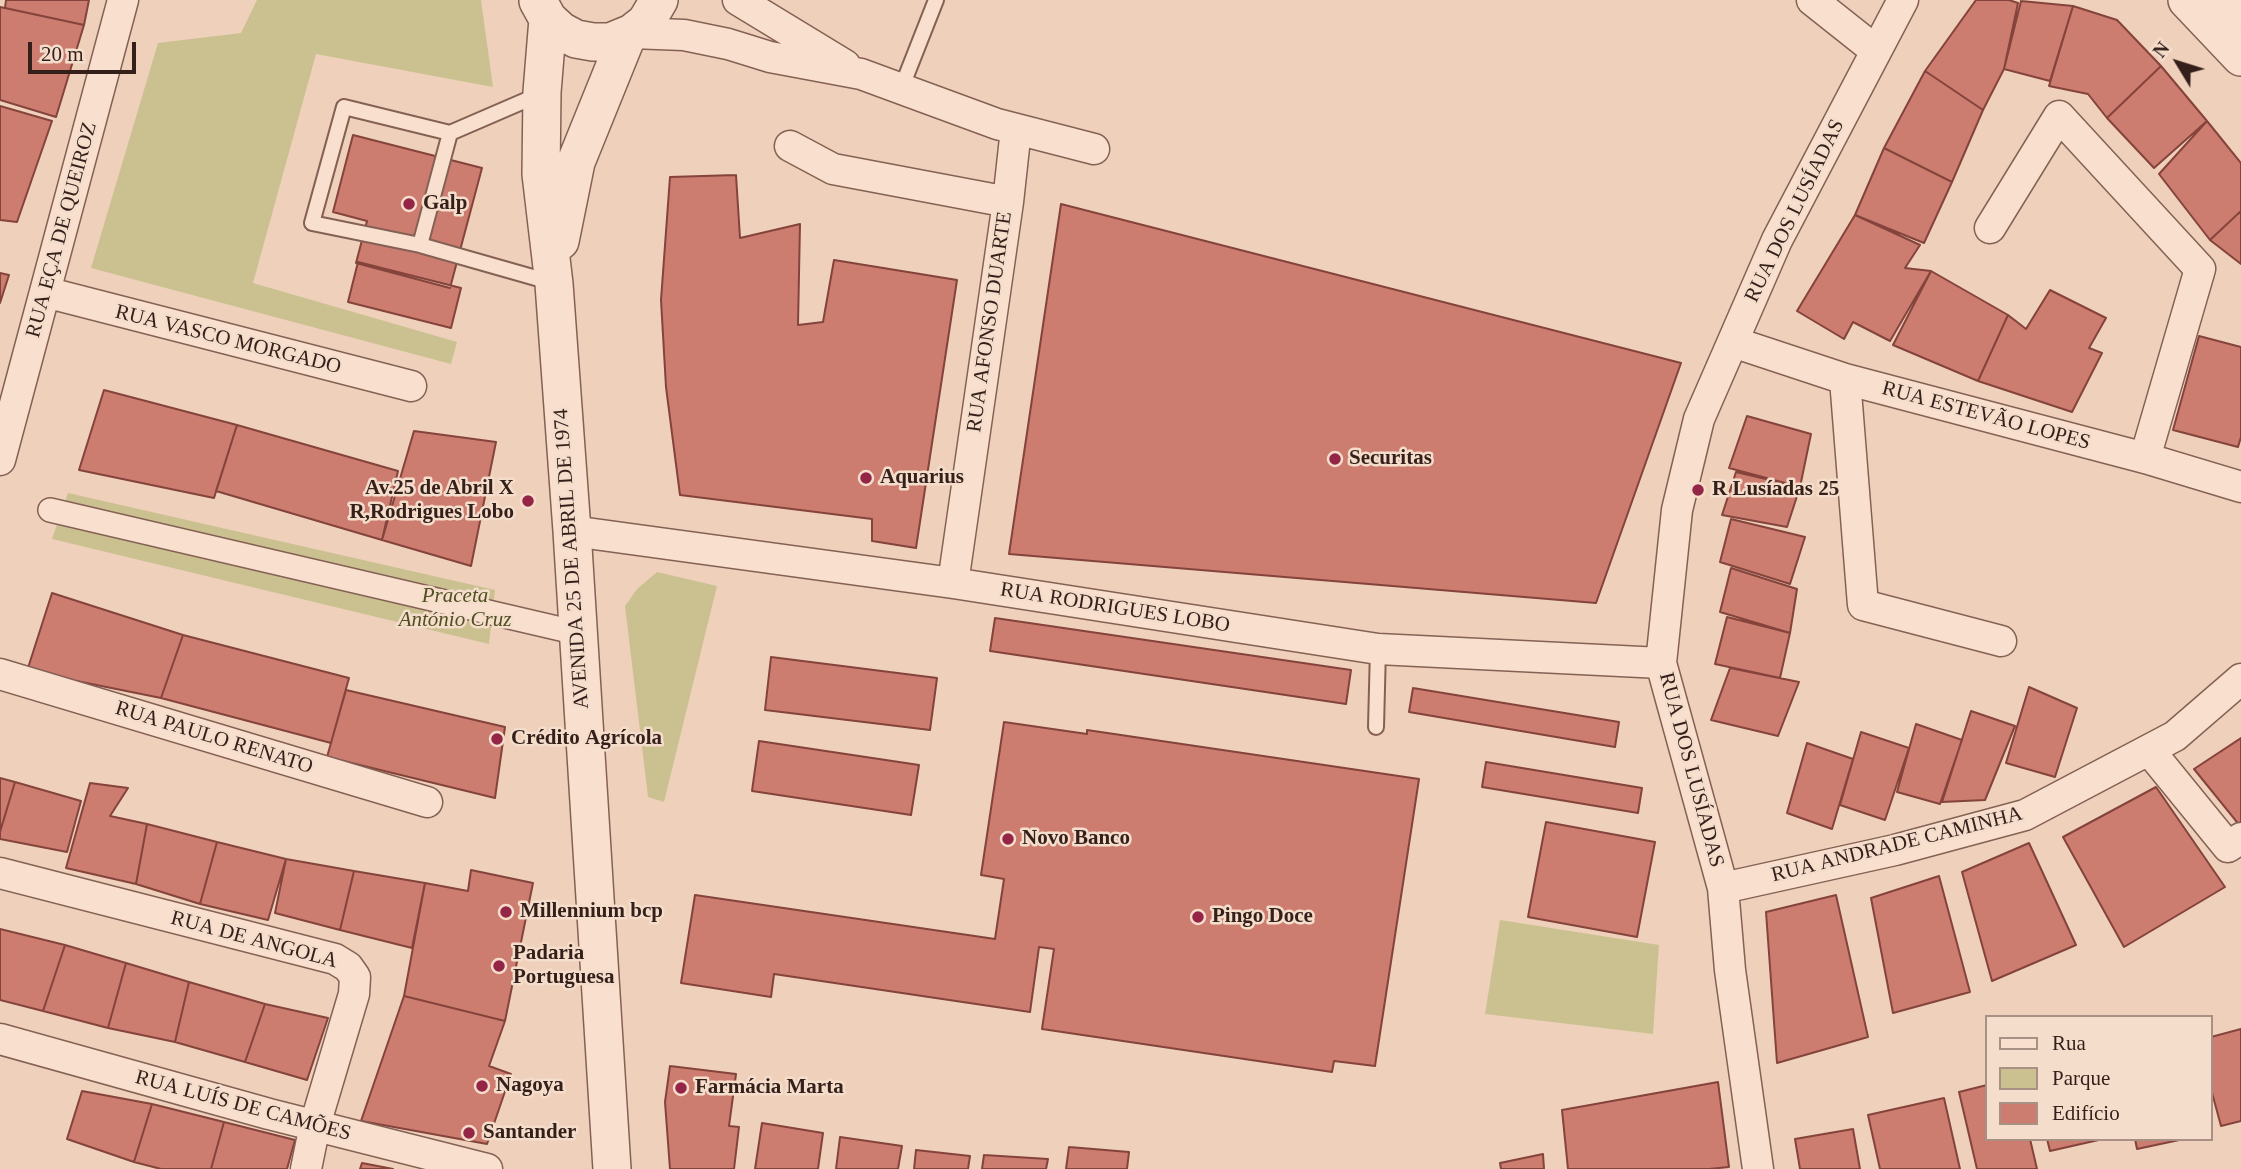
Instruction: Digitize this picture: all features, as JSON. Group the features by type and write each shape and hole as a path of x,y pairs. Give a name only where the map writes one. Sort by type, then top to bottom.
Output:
{"street":[{"name":"RUA EÇA DE QUEIROZ","path":"0,460 8,399 46,292 123,0"},
{"name":"AVENIDA 25 DE ABRIL DE 1974","path":"537,8 561,31 576,39 610,42 629,34 646,22 659,0"},
{"path":"738,0 861,74"},
{"path":"1812,0 1875,50"},
{"name":"RUA DOS LUSÍADAS","path":"1758,1169 1730,970 1723,887 1661,663 1676,510 1699,419 1777,240 1903,0"},
{"path":"2187,0 2241,57"},
{"path":"2230,0 2241,11"},
{"name":"AVENIDA 25 DE ABRIL DE 1974","path":"537,8 542,92 541,174 554,284 572,531 612,1169"},
{"name":"AVENIDA 25 DE ABRIL DE 1974","path":"554,284 562,227 576,162 629,34"},
{"path":"629,34 684,35 728,44 770,57 861,74 997,124 1094,149"},
{"path":"1990,228 2059,116 2200,269 2145,458"},
{"path":"1008,202 1016,129"},
{"name":"RUA AFONSO DUARTE","path":"790,145 833,169 1008,202 953,583"},
{"name":"RUA VASCO MORGADO","path":"46,292 411,386"},
{"name":"RUA ESTEVÃO LOPES","path":"1733,342 1846,379 2241,486"},
{"path":"1846,379 1863,605 2001,641"},
{"path":"50,510 578,633"},
{"name":"RUA RODRIGUES LOBO","path":"572,531 953,583 1378,649 1661,663"},
{"name":"RUA PAULO RENATO","path":"0,674 427,802"},
{"name":"RUA ANDRADE CAMINHA","path":"1723,887 1895,850 2025,815 2175,736 2241,680"},
{"path":"2149,750 2228,847 2241,838"},
{"name":"RUA DE ANGOLA","path":"0,873 335,959 348,967 355,976 354,994 315,1125"},
{"name":"RUA LUÍS DE CAMÕES","path":"0,1039 486,1169"},
{"path":"306,1169 315,1125"}],"lane":[{"path":"901,89 936,0"},
{"path":"542,92 450,133 344,107 312,223 420,245 554,284"},
{"path":"420,245 450,133"},
{"path":"1376,727 1378,649"}],"green space":[{"path":"257,0 481,0 493,87 316,54 253,283 457,342 451,364 91,268 158,43 241,33"},
{"name":"Praceta António Cruz","path":"68,493 495,590 489,644 52,539"},
{"path":"657,572 717,586 664,802 648,797 625,606 637,589"},
{"path":"1500,920 1659,945 1653,1034 1485,1014"}],"building":[{"path":"6,0 89,0 84,25 5,8"},
{"path":"1976,0 2009,0 2018,3 2004,69 1983,110 1925,71"},
{"path":"2021,1 2073,6 2050,81 2004,69"},
{"path":"2073,6 2117,20 2161,66 2107,118 2088,94 2049,86"},
{"path":"0,7 84,25 56,117 0,100"},
{"path":"2161,66 2207,121 2154,168 2107,118"},
{"path":"1925,71 1983,110 1952,182 1884,148"},
{"path":"0,106 52,121 17,222 0,220"},
{"path":"2207,121 2241,163 2241,211 2210,240 2159,174"},
{"path":"353,135 482,168 450,288 356,263 367,221 333,212"},
{"path":"1884,148 1952,182 1924,243 1855,215"},
{"path":"736,175 740,238 800,224 798,325 823,322 834,260 957,280 916,548 872,541 872,519 680,495 666,387 661,300 670,177"},
{"name":"Securitas","path":"1061,204 1681,363 1596,603 1009,554"},
{"path":"2241,211 2241,264 2210,240"},
{"path":"1855,215 1920,245 1905,268 1931,271 1890,341 1853,322 1844,339 1797,311"},
{"path":"358,262 461,288 451,328 348,302"},
{"path":"1931,271 2008,315 1978,381 1893,345"},
{"path":"0,273 9,275 0,303"},
{"path":"2050,290 2106,318 2089,348 2102,353 2072,412 1978,381 2008,315 2026,329"},
{"path":"2199,336 2241,347 2241,437 2238,447 2173,430"},
{"path":"104,390 237,425 214,498 79,470"},
{"path":"1747,416 1811,434 1800,487 1729,468"},
{"path":"237,425 398,471 382,540 216,491"},
{"path":"414,431 496,442 471,566 382,540"},
{"path":"1736,472 1800,487 1787,527 1722,515"},
{"path":"1731,519 1805,537 1790,584 1720,562"},
{"path":"1731,568 1797,589 1790,633 1720,612"},
{"path":"52,593 183,635 161,698 27,671"},
{"path":"1727,617 1790,633 1780,678 1715,664"},
{"path":"995,618 1351,670 1346,704 990,651"},
{"path":"183,635 349,678 331,743 161,698"},
{"path":"771,657 937,678 930,730 765,710"},
{"path":"1730,668 1799,682 1778,736 1711,720"},
{"path":"2029,687 2077,708 2055,777 2006,763"},
{"path":"1413,688 1619,722 1615,747 1409,712"},
{"path":"346,690 505,727 495,798 327,757"},
{"path":"1971,711 2015,726 1985,800 1942,802"},
{"name":"Pingo Doce","path":"1004,722 1087,734 1087,730 1419,779 1375,1066 1334,1061 1332,1072 1042,1029 1054,949 1039,947 1030,1012 774,974 771,997 681,983 695,895 995,939 1004,879 981,875"},
{"path":"1916,724 1962,740 1940,804 1897,792"},
{"path":"1861,732 1909,748 1885,820 1840,805"},
{"path":"2241,738 2241,827 2194,769"},
{"path":"759,741 919,765 911,815 752,791"},
{"path":"1807,743 1853,759 1832,829 1787,813"},
{"path":"1486,762 1642,788 1638,813 1482,787"},
{"path":"0,778 15,782 0,832"},
{"path":"15,782 81,801 67,852 0,839"},
{"path":"90,783 128,788 110,816 147,824 136,884 66,868"},
{"path":"2156,787 2225,887 2124,947 2063,837"},
{"path":"1546,822 1655,842 1637,937 1528,917"},
{"path":"147,824 217,842 200,904 136,884"},
{"path":"217,842 286,859 268,920 200,904"},
{"path":"2029,843 2076,945 1992,981 1962,872"},
{"path":"286,859 354,871 340,930 275,913"},
{"path":"471,870 533,883 505,1021 404,996 425,883 468,891"},
{"path":"354,871 425,883 412,948 340,930"},
{"path":"1939,876 1970,992 1893,1013 1871,898"},
{"path":"1836,895 1868,1037 1777,1063 1766,912"},
{"path":"0,929 65,945 43,1011 0,1000"},
{"path":"65,945 126,963 108,1028 43,1011"},
{"path":"126,963 189,982 175,1042 108,1028"},
{"path":"189,982 265,1004 245,1062 175,1042"},
{"path":"404,996 505,1021 489,1066 511,1074 487,1144 361,1121"},
{"path":"265,1004 328,1018 307,1080 245,1062"},
{"path":"2241,1029 2241,1121 2221,1126 2213,1096 2213,1036"},
{"path":"670,1066 736,1074 729,1126 739,1127 734,1169 670,1169 665,1102"},
{"path":"1718,1082 1729,1167 1568,1169 1562,1110"},
{"path":"1986,1085 1986,1141 2030,1141 2037,1169 1977,1169 1959,1092"},
{"path":"82,1091 152,1104 134,1162 67,1139"},
{"path":"1944,1098 1960,1169 1880,1169 1868,1115"},
{"path":"152,1104 224,1122 211,1169 161,1169 134,1162"},
{"path":"224,1122 295,1140 287,1169 211,1169"},
{"path":"762,1123 823,1133 818,1169 755,1169"},
{"path":"1853,1129 1860,1169 1800,1169 1795,1139"},
{"path":"840,1137 902,1146 898,1169 836,1169"},
{"path":"2048,1141 2094,1141 2050,1151"},
{"path":"2135,1141 2175,1141 2137,1149"},
{"path":"1069,1147 1129,1152 1127,1169 1066,1169"},
{"path":"916,1150 970,1156 968,1169 914,1169"},
{"path":"1543,1154 1544,1169 1501,1169 1500,1163"},
{"path":"984,1155 1048,1159 1046,1169 982,1169"},
{"path":"362,1163 393,1169 360,1169"}],"place":[{"name":"Galp","path":"409,204"},
{"name":"Securitas","path":"1335,459"},
{"name":"Aquarius","path":"866,478"},
{"name":"R Lusíadas 25","path":"1698,490"},
{"name":"Av.25 de Abril X R,Rodrigues Lobo","path":"528,501"},
{"name":"Crédito Agrícola","path":"497,739"},
{"name":"Novo Banco","path":"1008,839"},
{"name":"Millennium bcp","path":"506,912"},
{"name":"Pingo Doce","path":"1198,917"},
{"name":"Padaria Portuguesa","path":"499,966"},
{"name":"Nagoya","path":"482,1086"},
{"name":"Farmácia Marta","path":"681,1088"},
{"name":"Santander","path":"469,1133"}]}
